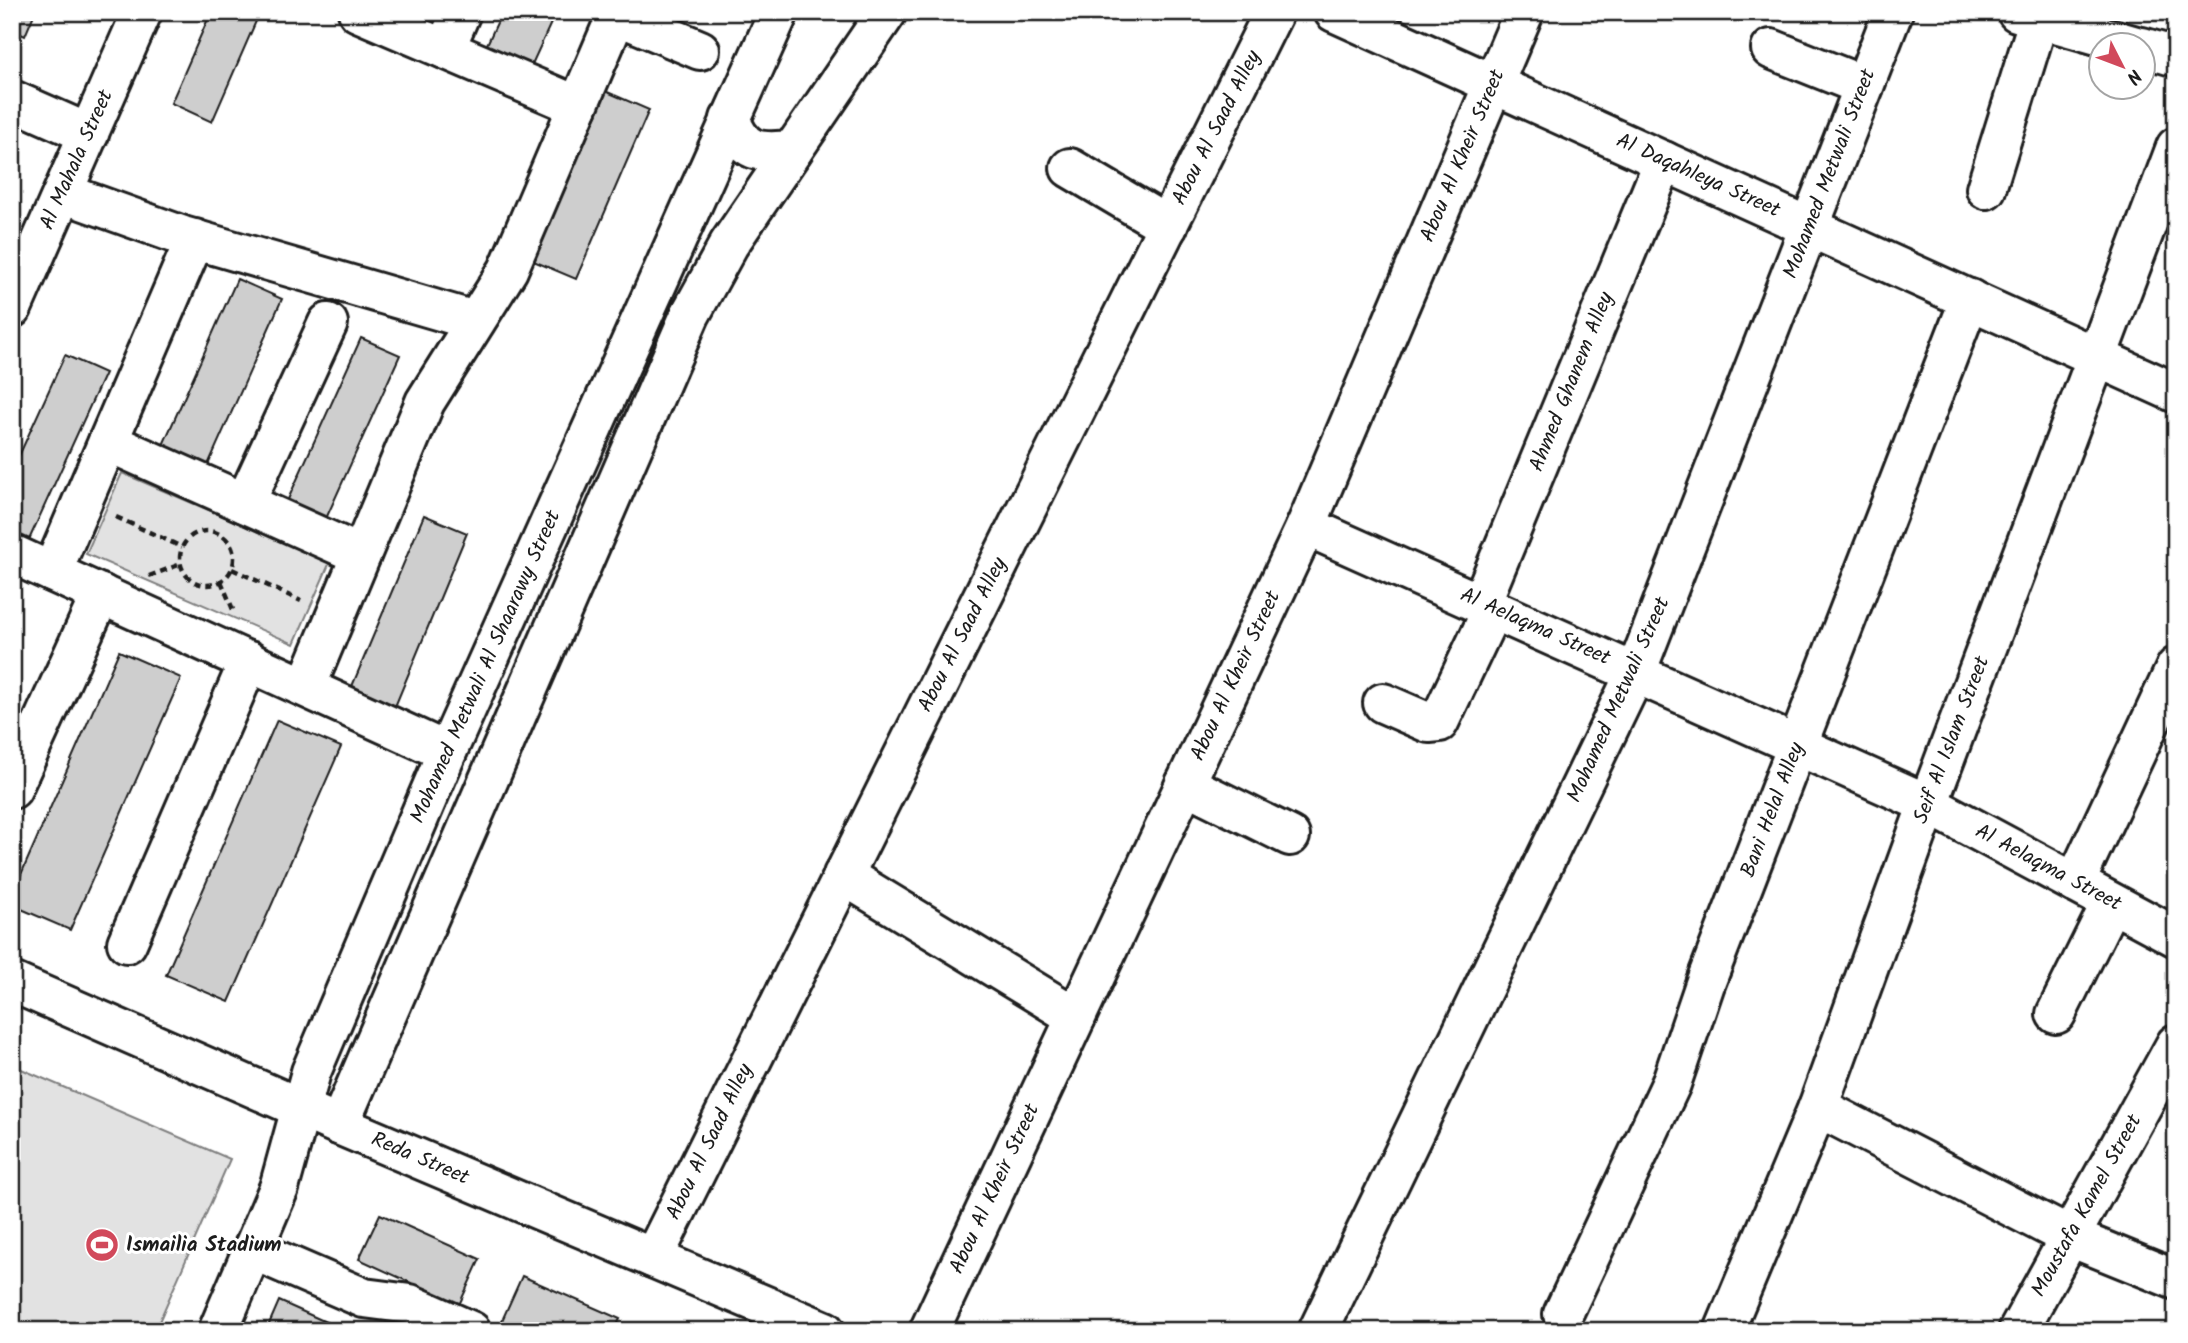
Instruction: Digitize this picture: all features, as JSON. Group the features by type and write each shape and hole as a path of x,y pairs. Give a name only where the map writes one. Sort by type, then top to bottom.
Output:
{"street":[{"name":"Al Mahala Street","path":"12,308 142,12"},
{"path":"358,12 578,106"},
{"path":"446,49 461,12"},
{"name":"Mohamed Metwali Al Shaarawy Street","path":"218,1331 279,1188 299,1107 311,1072 447,752 779,12"},
{"path":"339,1125 690,315 729,244 887,12"},
{"name":"Abou Al Saad Alley","path":"653,1258 1274,12"},
{"name":"Al Daqahleya Street","path":"1334,12 2176,393"},
{"name":"Abou Al Kheir Street","path":"929,1331 1306,526 1524,12"},
{"name":"Mohamed Metwali Street","path":"1318,1331 1636,672 1893,12"},
{"path":"306,687 425,402 508,270 617,13 700,50"},
{"path":"1986,189 2033,14 2091,32"},
{"path":"1771,49 1864,86"},
{"path":"2156,51 2176,57"},
{"path":"12,100 89,134"},
{"path":"730,119 737,137 752,149 793,150"},
{"name":"Seif Al Islam Street","path":"1724,1331 1818,1107 1928,804 2176,147"},
{"name":"Ahmed Ghanem Alley","path":"1383,703 1429,723 1443,718 1664,161"},
{"path":"1070,168 1168,226"},
{"path":"63,193 195,239 475,321"},
{"path":"52,572 195,239"},
{"name":"Bani Helal Alley","path":"1563,1314 1671,1084 1705,984 1970,299"},
{"path":"245,503 328,323"},
{"path":"108,442 361,555"},
{"name":"Al Aelaqma Street","path":"1306,526 1928,804 2176,937"},
{"path":"12,554 447,752"},
{"path":"12,789 101,594"},
{"path":"127,943 249,662"},
{"path":"2075,883 2176,667"},
{"path":"1185,784 1290,835"},
{"path":"843,875 1076,1017"},
{"path":"2056,1014 2112,903"},
{"name":"Reda Street","path":"12,982 339,1125 824,1330"},
{"name":"Moustafa Kamel Street","path":"2018,1331 2176,1044"},
{"path":"1818,1107 2070,1237 2176,1280"},
{"path":"253,1251 364,1298 410,1304 433,1323 471,1331"}],"path":[{"path":"82,502 183,547"},
{"path":"200,532 218,533 231,545 232,569 221,581 213,584 197,583 184,572 181,564 183,547 190,538 200,532"},
{"path":"232,569 335,617"}],"shaded area":[{"path":"122,473 330,562 294,644 86,554"},
{"name":"Ismailia Stadium","path":"12,1065 230,1159 155,1331 12,1331"}],"building":[{"path":"12,12 35,12 25,36 12,30"},
{"path":"211,12 260,12 212,122 171,103"},
{"path":"502,12 556,12 528,73 483,53"},
{"path":"605,91 649,110 576,279 531,260"},
{"path":"237,279 282,299 204,474 159,454"},
{"path":"361,338 400,355 324,523 285,506"},
{"path":"65,355 105,373 28,542 12,535 12,471"},
{"path":"424,515 467,533 394,709 350,691"},
{"path":"119,651 181,678 70,930 12,905 12,895"},
{"path":"277,720 341,747 229,1002 166,975"},
{"path":"380,1214 480,1259 459,1305 359,1259"},
{"path":"522,1276 620,1319 614,1331 514,1331 500,1325"},
{"path":"279,1301 346,1331 266,1331"}],"place":[{"name":"Ismailia Stadium","path":"102,1245"}]}
